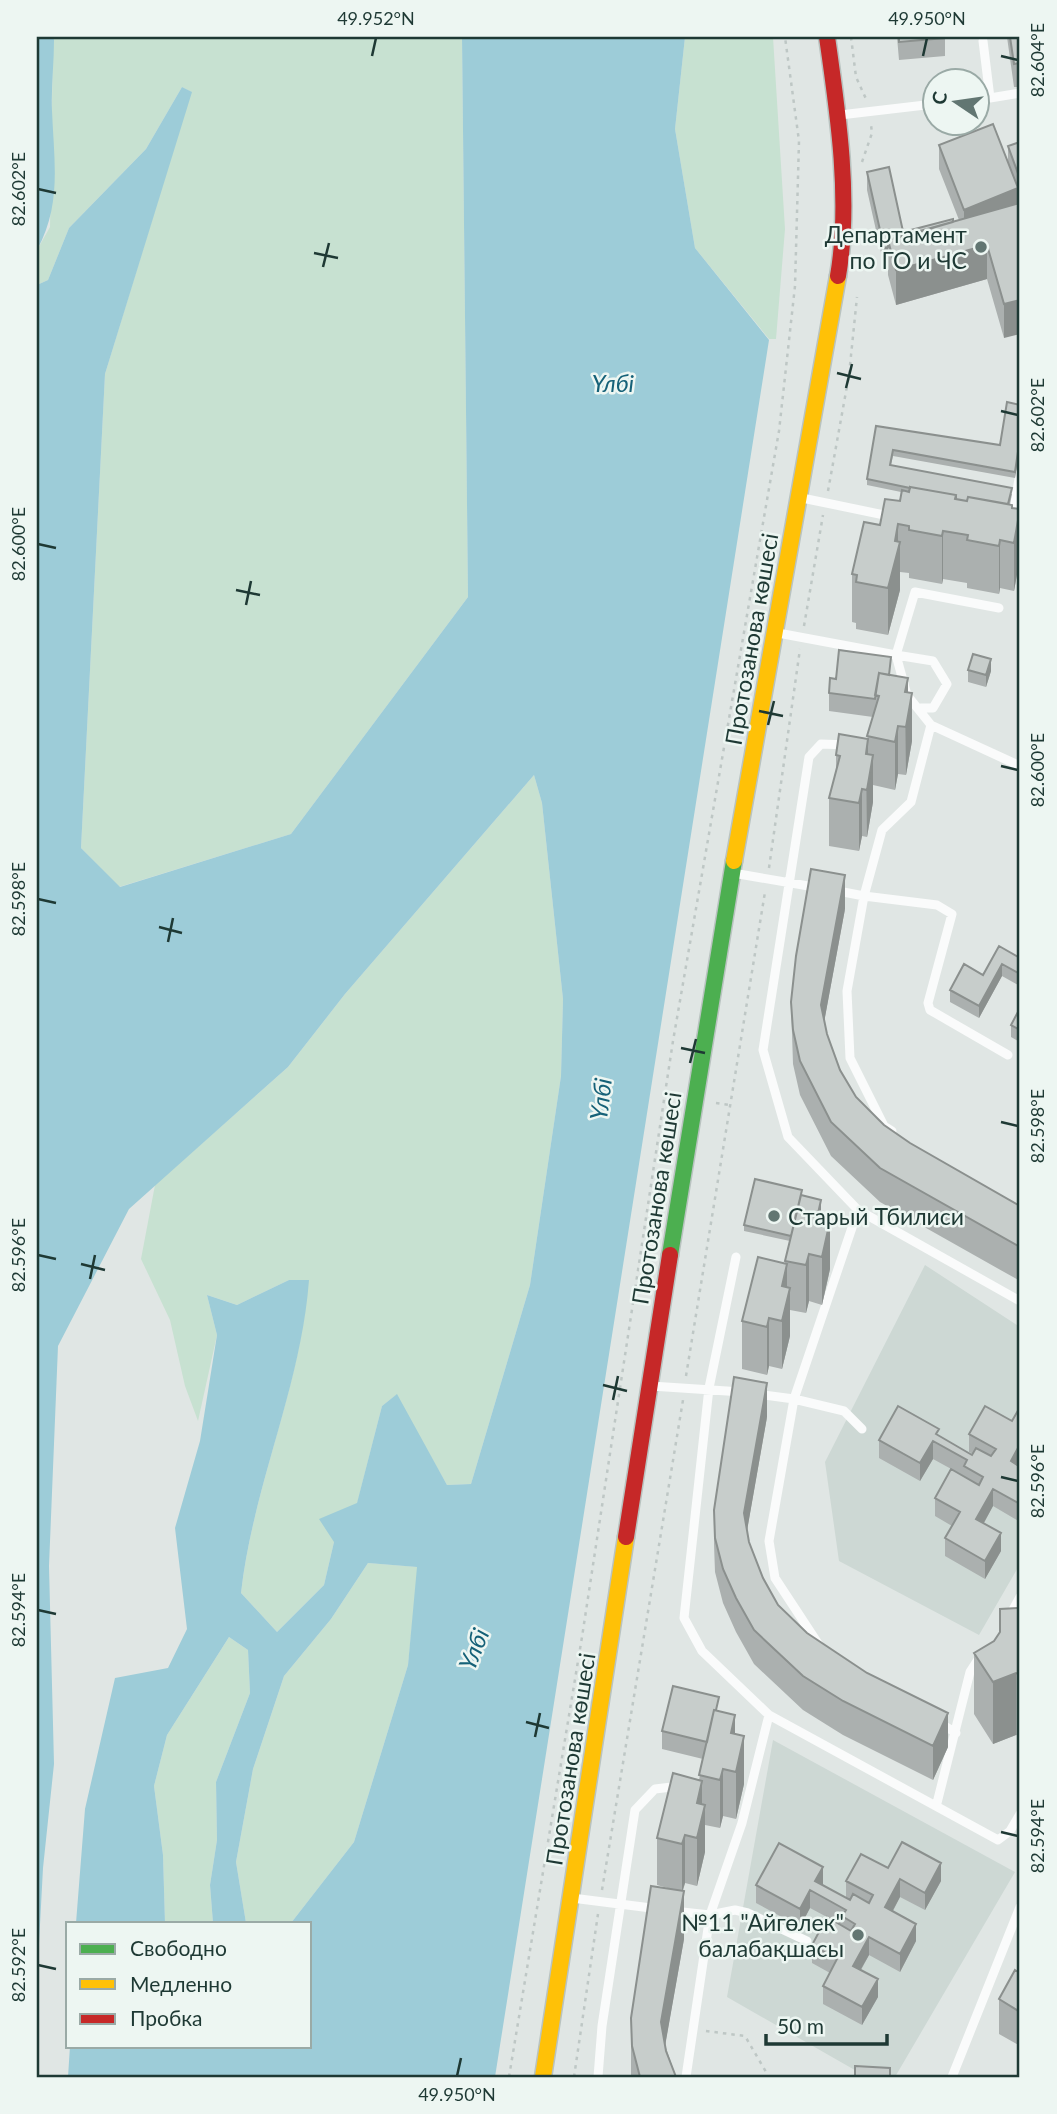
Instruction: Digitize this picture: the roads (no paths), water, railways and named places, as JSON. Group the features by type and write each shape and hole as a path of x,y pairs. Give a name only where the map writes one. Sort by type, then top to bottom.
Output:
{"street":[{"name":"Протозанова көшесі","path":"543,2077 649,1386 732,873 843,246 838,115 827,37"}],"lane":[{"path":"983,41 986,66"},
{"path":"990,98 1020,93"},
{"path":"838,115 920,106"},
{"path":"1010,528 1020,474"},
{"path":"800,498 904,519"},
{"path":"999,608 915,592 896,656 907,695 921,708 931,725 1020,766"},
{"path":"775,632 933,661 947,684 933,708 921,708"},
{"path":"895,1134 884,1126 850,1058 847,991 864,896 882,830 911,802 931,725"},
{"path":"854,745 821,744 809,757 787,881 763,1050 788,1137 858,1210 1020,1301"},
{"path":"732,873 864,896 937,905 952,914 928,1003 930,1010 1008,1055"},
{"path":"828,1650 816,1643 775,1578 769,1541 794,1399 858,1210"},
{"path":"736,1257 709,1388 684,1618 702,1651 769,1715 937,1803 998,1840 1010,1831 1020,1814"},
{"path":"649,1386 709,1388 794,1399 844,1410 862,1429"},
{"path":"1004,1627 1020,1597"},
{"path":"937,1803 970,1672 978,1657 986,1651"},
{"path":"686,2077 710,1915 742,1823 769,1715"},
{"path":"933,1718 956,1733"},
{"path":"598,2077 602,2026 635,1810 655,1789 682,1786 695,1789"},
{"path":"572,1898 710,1915 735,1910 748,1913 807,1941"},
{"path":"952,2077 1020,1907"}],"water":[{"path":"37,37 53,37 54,40 52,102 55,182 50,216 37,250"},
{"name":"Үлбі","path":"462,37 685,37 675,129 695,248 769,340 495,2077 68,2077 70,2048 312,2048 312,1922 292,1922 354,1842 408,1665 417,1567 368,1563 331,1619 284,1676 253,1769 236,1862 246,1922 213,1922 210,1885 217,1840 216,1782 250,1693 248,1650 229,1637 167,1735 154,1786 163,1855 165,1922 76,1922 85,1809 115,1678 168,1668 187,1629 175,1528 200,1441 217,1335 207,1295 237,1305 289,1280 309,1280 297,1359 256,1514 241,1593 277,1632 324,1585 334,1542 319,1519 357,1503 382,1406 397,1394 447,1485 471,1484 530,1285 561,1076 563,999 542,803 534,775 345,994 288,1067 129,1209 58,1346 49,1566 54,1764 43,1868 37,1981 37,285 48,280 69,228 146,149 182,87 192,92 105,374 81,848 120,887 291,834 468,597"}],"place":[{"name":"Департамент по ГО и ЧС","path":"981,247"},
{"name":"Старый Тбилиси","path":"774,1216"},
{"name":"№11 \"Айгөлек\" балабақшасы","path":"858,1935"}]}
